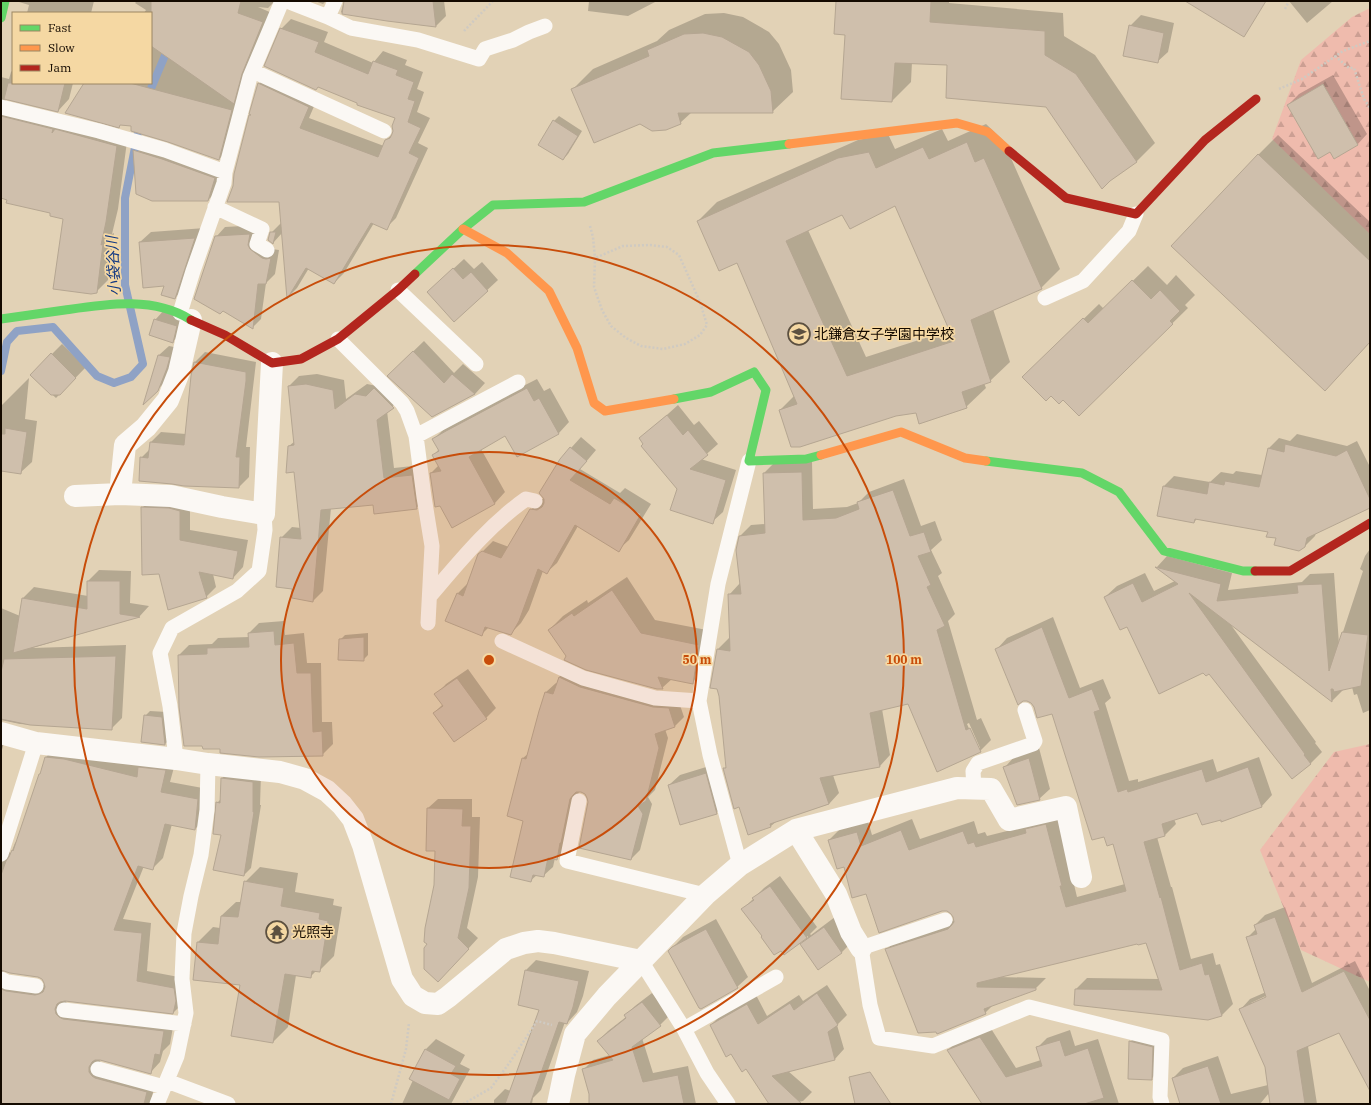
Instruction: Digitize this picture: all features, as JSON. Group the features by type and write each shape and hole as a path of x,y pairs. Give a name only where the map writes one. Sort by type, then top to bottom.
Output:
{"street":[{"path":"1,18 5,1"},
{"path":"1,319 108,304 150,305 186,316 225,335 272,363 301,359 338,339 398,290 463,229 493,205 584,202 713,153 957,123 988,132 1018,159 1066,198 1136,214 1205,140 1256,99"},
{"path":"463,229 507,253 549,291 577,348 594,403 605,411 711,392 754,372 766,390 749,461 806,459 901,432 965,458 1082,473 1119,492 1164,551 1243,572 1290,571 1370,522"},
{"path":"120,494 124,445 146,427 168,400 179,372 186,316"},
{"path":"75,496 120,494 172,496 264,514 272,363"},
{"path":"1,733 36,743 280,772 305,779 327,791 342,805 353,819 363,845 402,979 413,996 425,1003 438,1004 506,949 524,942 538,941 554,943 641,961"},
{"path":"558,1104 575,1034 606,996 705,895 740,865 796,830 957,788 991,789 1009,820 1066,808 1081,877"},
{"path":"796,830 836,894 851,932 861,948"}],"lane":[{"path":"186,316 193,271 224,183 225,172 253,71 282,1"},
{"path":"287,1 351,28 418,40 479,59 485,49 513,40 546,26"},
{"path":"328,17 335,1"},
{"path":"253,71 384,131"},
{"path":"1,107 165,150 225,172"},
{"path":"215,207 262,229 257,244 267,250"},
{"path":"1045,298 1083,281 1129,231 1136,214"},
{"path":"398,290 476,364"},
{"path":"338,339 402,403 407,411 416,436 432,546 428,623"},
{"path":"416,436 518,382"},
{"path":"740,865 710,755 699,700 718,584 749,461"},
{"path":"430,596 469,550 510,511 526,499 535,502"},
{"path":"176,759 170,706 160,653 172,628 237,591 259,571 266,530 264,514"},
{"path":"502,641 583,678 655,698 699,700"},
{"path":"974,789 973,771 978,764 1033,744 1035,741 1025,710"},
{"path":"1,854 36,743"},
{"path":"157,1104 178,1056 186,1013 182,979 184,933 201,855 207,810 208,764"},
{"path":"579,801 568,861 705,895"},
{"path":"945,920 861,948 870,1005 878,1038 933,1046 1029,1007 1162,1040 1160,1097 1162,1104"},
{"path":"641,961 684,1029 708,1073 728,1104"},
{"path":"684,1029 776,977"},
{"path":"1,979 7,982 36,986"},
{"path":"64,1010 184,1024"},
{"path":"98,1069 166,1084 228,1104"}],"path":[{"path":"462,33 493,1"},
{"path":"1285,9 1290,1"},
{"path":"1256,99 1302,79 1342,51 1370,41"},
{"path":"1335,56 1350,68 1354,68 1364,99 1370,108"},
{"path":"584,202 593,237 595,258 594,287 602,310 612,326 626,338 641,346 663,349 685,344 700,335 707,325 700,302 679,255 667,247 650,245 623,246 595,258"},
{"path":"391,1104 406,1049 409,1023 417,998"},
{"path":"463,1104 491,1088 537,1021 575,1034"}],"green space":[{"path":"1370,8 1370,234 1272,139 1301,60 1352,17"},
{"path":"1370,744 1370,982 1301,950 1260,850 1334,752"}],"building":[{"path":"151,1 241,1 238,13 263,22 242,74 234,104 152,47"},
{"path":"344,1 433,1 436,27 342,14"},
{"path":"836,1 931,1 930,22 1045,31 1045,55 1076,74 1137,162 1110,181 1102,189 1046,107 946,98 947,65 895,63 892,102 841,99 845,35 834,34"},
{"path":"1185,1 1266,1 1244,37"},
{"path":"1129,25 1164,33 1158,63 1123,56"},
{"path":"280,28 319,42 315,52 368,74 373,61 398,70 396,75 414,82 408,99 415,101 408,122 421,128 409,153 419,158 387,230 371,223 334,284 306,268 287,299 279,202 227,202 233,186 234,174 249,115 251,115 249,114 258,83 309,107 300,128 378,157 385,140 390,138 392,134 392,126 395,118 357,105 357,103 318,87 316,90 264,66"},
{"path":"703,33 722,37 749,52 759,65 771,91 773,113 678,113 681,124 666,130 652,131 640,124 594,143 571,89 649,56 647,50 684,34"},
{"path":"8,83 65,84 58,112 4,99"},
{"path":"83,84 134,84 232,110 219,160 131,131 131,126 120,125 119,128 65,113"},
{"path":"1323,84 1358,145 1334,159 1330,152 1318,159 1287,105"},
{"path":"1,116 53,129 52,133 55,129 117,146 106,222 101,245 103,244 97,293 91,294 53,289 63,219 50,216 50,213 6,203 7,200 1,198"},
{"path":"553,120 578,136 563,160 538,145"},
{"path":"967,142 975,162 984,158 1042,289 971,320 991,382 962,392 967,408 919,424 916,413 896,416 800,447 791,447 779,410 797,404 737,263 719,271 697,221 838,158 869,152 876,168 923,147 929,159","holes":["895,206 954,341 847,376 786,241 842,215 850,229"]},
{"path":"133,150 215,178 208,201 152,201 136,194"},
{"path":"1258,154 1370,261 1370,342 1325,391 1171,246"},
{"path":"270,232 276,232 273,244 268,240"},
{"path":"250,234 248,245 250,249 262,258 271,258 266,284 258,284 253,329 223,311 220,314 194,299 215,236"},
{"path":"195,238 175,299 161,295 164,286 143,288 139,242"},
{"path":"453,268 463,279 471,272 488,291 454,322 427,292"},
{"path":"1132,280 1151,299 1160,290 1180,311 1170,321 1173,324 1079,416 1063,400 1059,404 1051,396 1046,401 1022,377 1083,318 1088,323"},
{"path":"154,319 177,326 173,343 149,335"},
{"path":"413,351 444,383 452,374 475,394 432,417 387,376"},
{"path":"51,353 76,378 60,395 51,395 30,375"},
{"path":"158,355 170,357 167,368 158,391 143,405"},
{"path":"194,362 246,372 236,457 240,457 239,488 184,486 139,481 140,457 148,458 150,442 184,445 191,376"},
{"path":"306,384 333,390 335,409 355,394 366,396 374,388 394,408 377,420 384,478 412,475 417,509 374,514 373,505 321,510 313,602 292,598 292,589 276,587 280,537 301,539 294,472 286,473 288,446 294,445 288,386"},
{"path":"527,388 534,401 539,398 559,434 517,457 505,436 469,457 495,504 452,528 440,506 435,507 430,473 441,471 432,455 439,451 432,439"},
{"path":"667,415 683,435 688,430 708,455 690,469 726,480 713,524 670,510 677,489 641,446 643,444 639,438"},
{"path":"5,428 27,432 21,474 1,471 1,434 5,434"},
{"path":"1285,444 1336,456 1347,450 1370,499 1370,508 1307,538 1305,547 1299,551 1274,545 1276,538 1266,537 1268,532 1195,519 1194,523 1157,516 1163,486 1207,494 1209,482 1224,485 1225,481 1259,487 1268,448 1284,452"},
{"path":"570,447 587,461 570,480 610,504 614,498 641,514 619,552 575,525 547,574 538,569 519,621 511,635 485,627 482,636 445,621 457,593 463,596 478,554 482,551 501,558 530,509 537,510 542,507 544,499 539,493 560,459"},
{"path":"802,472 803,520 836,518 859,509 857,502 893,490 910,536 924,532 931,552 918,556 931,585 927,587 945,626 937,630 966,730 970,728 981,752 937,772 908,704 870,713 880,767 820,778 829,804 770,824 771,827 748,835 739,807 734,809 723,768 726,768 719,696 717,689 710,688 717,649 730,651 728,594 741,594 736,550 739,536 765,533 763,473"},
{"path":"141,507 169,508 180,511 180,540 238,551 233,579 199,572 207,598 168,610 159,574 142,575"},
{"path":"1155,567 1221,584 1217,601 1298,593 1297,585 1322,584 1329,671 1342,632 1368,635 1361,686 1334,692 1333,689 1331,689 1332,702 1189,593 1311,764 1292,779 1209,674 1206,676 1203,673 1159,694 1127,627 1120,630 1104,597 1133,583 1142,602 1178,584"},
{"path":"87,581 120,581 120,614 140,617 13,653 22,598 87,609"},
{"path":"612,590 641,633 699,645 693,684 658,677 663,689 657,689 586,670 564,660 566,656 548,630 572,613 574,616"},
{"path":"1042,627 1069,698 1092,689 1100,710 1094,712 1118,792 1127,789 1128,792 1202,769 1206,782 1248,767 1262,807 1221,822 1221,820 1202,825 1197,813 1162,824 1165,836 1144,842 1160,898 1161,897 1180,970 1202,963 1205,975 1209,974 1222,1016 1208,1020 1074,1005 1075,989 1162,990 1146,943 977,983 977,987 1036,988 1036,990 984,1009 986,1014 937,1034 936,1032 918,1033 885,949 948,929 954,922 953,917 947,911 942,911 879,933 866,894 852,898 844,867 837,869 828,840 857,832 861,846 901,830 909,850 963,831 968,844 974,842 976,847 1026,833 1025,829 1046,824 1066,907 1126,891 1113,844 1107,846 1104,837 1092,840 1052,714 1037,718 1034,707 1031,703 1023,701 1018,705 995,649"},
{"path":"274,631 275,645 294,643 297,673 311,673 313,732 322,731 323,756 259,757 220,753 220,749 203,749 202,746 184,746 179,707 178,655 207,654 207,648 249,647 248,633"},
{"path":"364,637 364,661 338,660 339,639"},
{"path":"116,656 112,730 30,725 1,719 1,672 4,659"},
{"path":"559,677 580,687 653,707 669,708 675,727 655,734 659,748 646,801 638,806 643,814 631,860 579,848 588,802 585,794 576,792 570,799 557,860 548,858 544,877 533,875 531,882 510,877 523,821 507,816 522,758 526,759 545,692 553,694"},
{"path":"457,678 487,719 454,742 433,713 443,706 434,694"},
{"path":"144,715 162,717 165,745 141,742"},
{"path":"45,757 64,759 137,777 138,767 166,770 161,792 198,799 195,830 165,824 153,870 138,866 114,930 142,933 137,981 174,988 176,1001 173,1014 65,1001 57,1004 55,1009 56,1014 63,1019 164,1031 160,1055 155,1054 151,1074 100,1060 95,1060 89,1067 89,1072 95,1078 147,1092 144,1104 1,1104 1,989 35,995 43,992 45,987 42,979 38,977 10,973 1,970 1,875 6,861 12,850 13,851"},
{"path":"1029,758 1040,800 1017,805 1003,767"},
{"path":"706,773 717,814 680,825 668,785"},
{"path":"221,778 253,782 254,812 244,876 213,870 221,835 213,834 216,802 220,803"},
{"path":"427,808 463,809 462,826 471,826 469,888 458,938 469,949 438,982 424,969 424,948 427,944 424,942 425,928 434,885 435,851 426,851"},
{"path":"244,881 284,888 281,906 320,913 319,919 328,921 320,972 312,971 311,978 285,974 273,1043 231,1036 240,985 193,980 197,942 218,944 221,916 238,917"},
{"path":"770,886 807,938 784,955 781,951 774,955 761,937 762,936 741,909 754,900 752,898"},
{"path":"1275,917 1302,992 1344,971 1370,1020 1370,1091 1339,1033 1297,1051 1305,1104 1270,1104 1265,1067 1239,1009 1266,997 1246,937 1257,934 1254,925"},
{"path":"824,927 842,953 818,970 800,944"},
{"path":"706,929 738,988 701,1009 699,1008 668,951 672,947"},
{"path":"525,970 579,981 573,1007 567,1024 559,1022 530,1104 505,1104 539,1010 518,1005"},
{"path":"817,993 838,1025 828,1032 835,1060 772,1076 802,1104 769,1104 746,1069 742,1072 731,1054 726,1057 710,1025 747,1004 758,1024 790,1003 794,1010"},
{"path":"642,1002 661,1026 632,1047 643,1082 678,1075 684,1104 589,1104 589,1094 582,1069 613,1060 597,1041 626,1018 624,1015"},
{"path":"980,1037 1006,1077 1042,1066 1036,1047 1060,1040 1065,1056 1088,1048 1104,1098 1084,1104 982,1104 947,1050"},
{"path":"1129,1041 1153,1047 1152,1080 1128,1079"},
{"path":"425,1049 456,1066 451,1074 460,1079 449,1100 409,1079"},
{"path":"1208,1066 1221,1104 1180,1104 1172,1078"},
{"path":"870,1072 891,1104 855,1104 849,1077"}],"waterway":[{"name":"小袋谷川","path":"147,98 169,46"},
{"name":"小袋谷川","path":"1,371 7,342 17,331 53,327 97,376 114,383 131,377 143,364 125,285 125,198 140,122"}],"traffic: fast":[{"path":"1,18 5,1"},
{"path":"415,274 463,229 493,205 584,202 713,153 789,144"},
{"path":"1,319 113,304 130,304 161,307 177,312 191,320"},
{"path":"674,399 711,392 754,372 766,390 749,461 806,459 821,455"},
{"path":"986,461 1082,473 1119,492 1164,551 1243,571 1255,571"}],"traffic: slow":[{"path":"789,144 957,123 988,132 1009,151"},
{"path":"463,229 507,253 549,291 577,348 594,403 605,411 674,399"},
{"path":"821,455 901,432 965,458 986,461"}],"traffic: jam":[{"path":"1009,151 1066,198 1136,214 1205,140 1256,99"},
{"path":"191,320 225,335 272,363 301,359 338,339 398,290 415,274"},
{"path":"1255,571 1290,571 1370,523"}],"place":[{"name":"北鎌倉女子学園中学校","path":"799,334"},
{"name":"光照寺","path":"277,932"}]}
